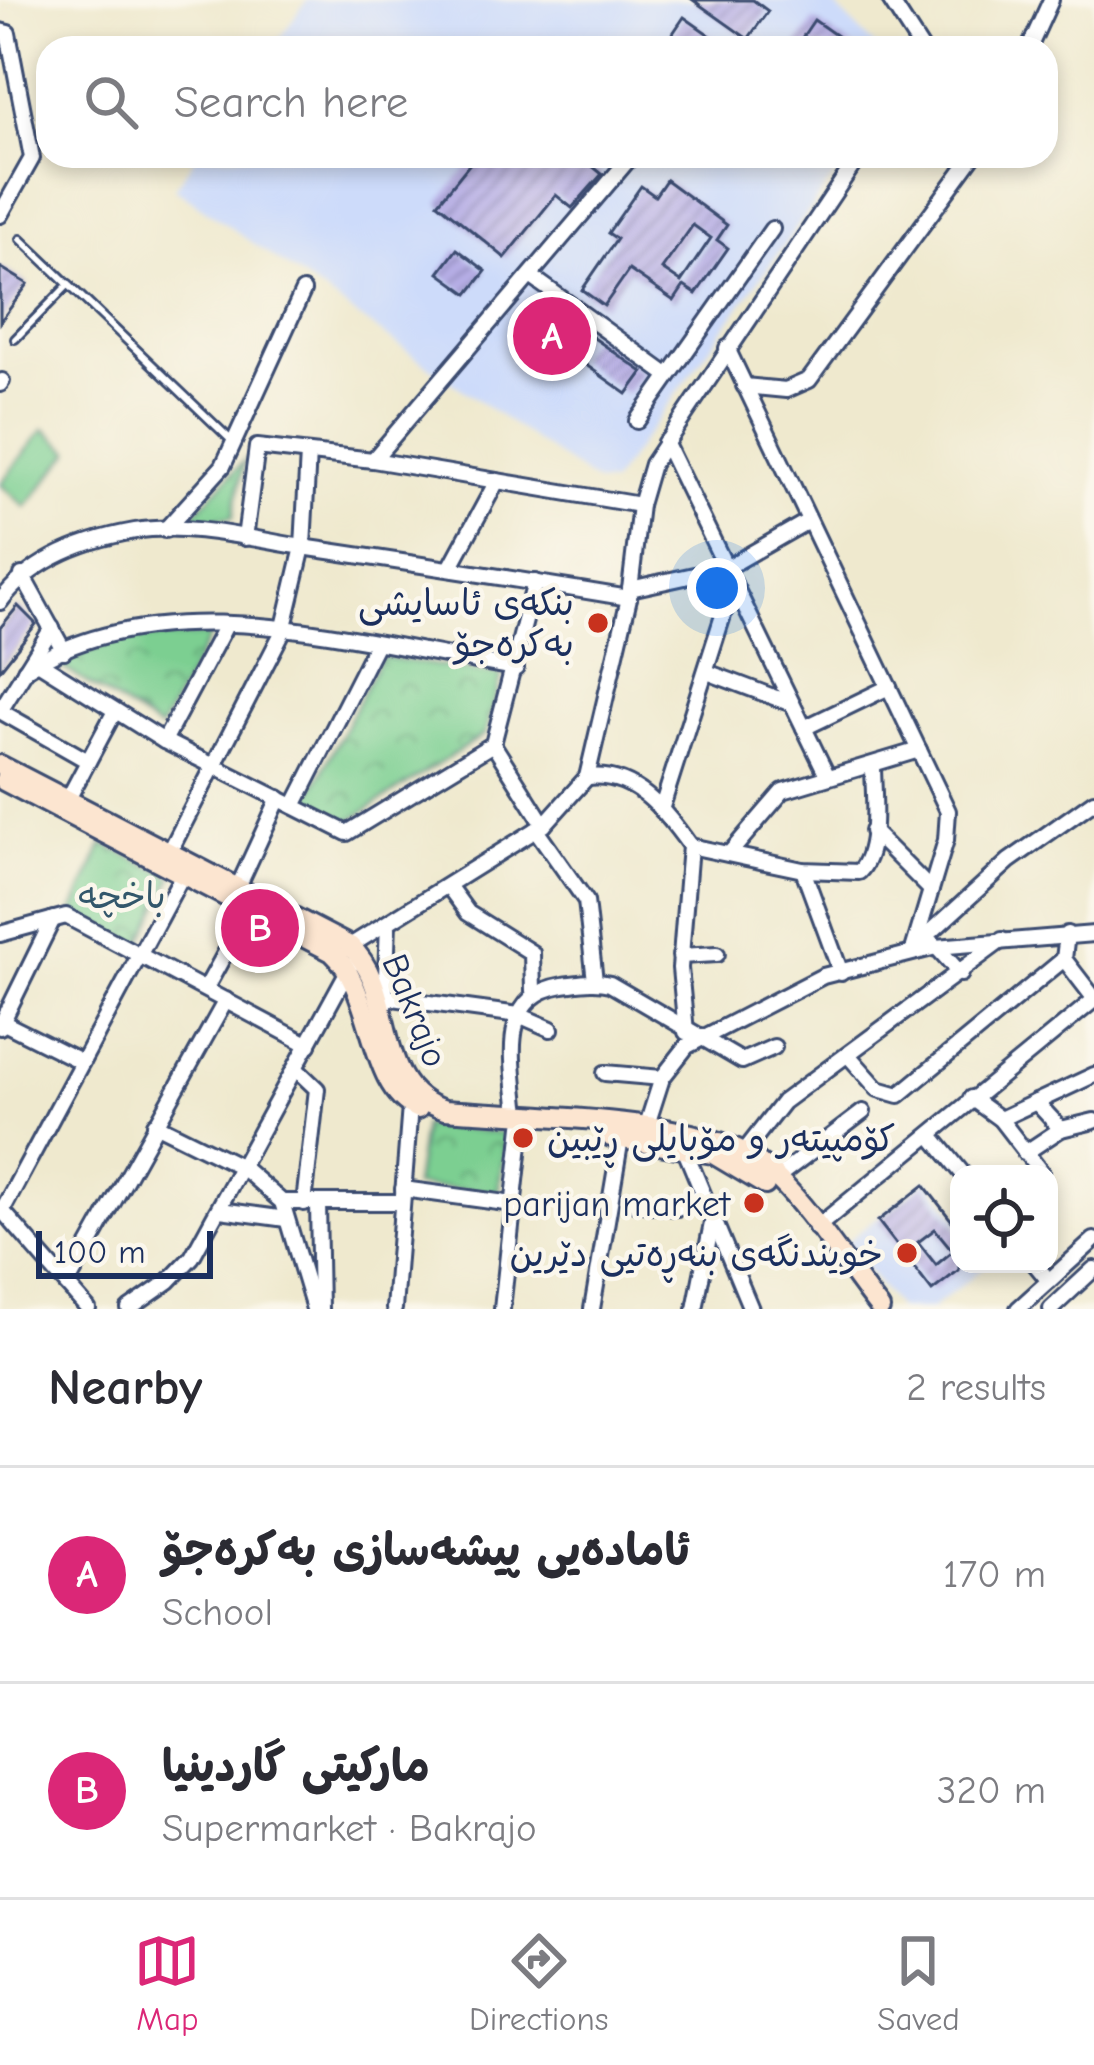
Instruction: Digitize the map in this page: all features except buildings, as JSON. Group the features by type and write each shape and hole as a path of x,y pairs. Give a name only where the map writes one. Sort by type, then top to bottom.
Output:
{"street":[{"path":"890,0 913,36"},
{"path":"1034,36 1051,0"},
{"path":"0,31 8,33 32,158 0,215"},
{"path":"373,460 622,168"},
{"path":"129,1309 170,1281 220,1210 352,952 388,923 540,828 587,777 630,594 640,505 665,442 851,168"},
{"path":"744,386 787,390 809,380 964,168"},
{"path":"637,421 772,229"},
{"path":"532,277 667,374"},
{"path":"165,530 223,466 303,291"},
{"path":"727,348 949,821 931,890 927,937 961,974"},
{"path":"665,442 827,775"},
{"path":"245,538 257,447 373,460 640,505"},
{"path":"170,851 283,631 303,547 308,453"},
{"path":"450,568 497,482"},
{"path":"2,595 22,575 96,541 165,530 630,594 726,568 808,521"},
{"path":"22,575 64,651"},
{"path":"31,666 164,741 347,833 494,744 535,582"},
{"path":"662,808 734,583"},
{"path":"164,741 226,625"},
{"path":"31,666 136,628 226,625 515,668"},
{"path":"52,628 0,711 88,761"},
{"path":"294,806 376,645"},
{"path":"707,672 792,704"},
{"path":"804,728 889,687"},
{"path":"68,799 115,711"},
{"path":"494,744 586,902 596,981"},
{"path":"729,854 783,791 919,750"},
{"name":"Bakrajo","path":"0,765 238,887 352,952 382,996 392,1054 420,1099 445,1110 684,1148 729,1160 757,1178 864,1309"},
{"path":"690,846 803,870 859,872 867,864 872,831 873,765"},
{"path":"587,777 623,780 662,808 690,846 680,956 687,1046"},
{"name":"Bakrajo","path":"0,778 250,908 352,952"},
{"path":"238,887 279,798"},
{"path":"646,1128 662,1078 687,1046 823,976 914,950 1009,860 1094,801"},
{"path":"872,831 931,890"},
{"path":"803,870 841,973"},
{"path":"88,1309 1,1209 183,874"},
{"path":"449,886 468,913 532,953 533,991 519,1015 513,1045 520,1121 502,1309"},
{"path":"206,988 250,908"},
{"path":"0,934 65,916 308,1045"},
{"path":"53,919 1,1025 82,1062"},
{"path":"388,923 382,996 519,1015 551,1029"},
{"path":"848,1055 878,1090 899,1095 1064,959 1067,934"},
{"path":"927,937 1003,940 1094,934"},
{"path":"744,1152 783,1102 1003,940"},
{"name":"Bakrajo","path":"352,952 388,1077 410,1106 452,1118 646,1128 744,1152 776,1178 880,1309"},
{"path":"680,956 718,954"},
{"path":"816,1228 1094,999 1064,959"},
{"path":"533,991 596,981 618,987 742,1061 774,1047"},
{"path":"67,1285 226,1000"},
{"path":"296,1069 316,1089 311,1203 317,1309"},
{"path":"604,1072 662,1078"},
{"path":"1000,1119 1094,1075"},
{"path":"971,1098 1000,1119 1035,1165"},
{"path":"1036,1102 1061,1129"},
{"path":"394,1309 410,1106"},
{"path":"776,1178 863,1112"},
{"path":"1025,1153 1061,1129 1094,1121"},
{"path":"155,1124 242,1168 281,1202 317,1309"},
{"path":"931,1135 955,1165"},
{"path":"592,1309 621,1138"},
{"path":"684,1148 751,1309"},
{"path":"281,1202 403,1196 513,1204"},
{"path":"635,1203 677,1208 704,1196"},
{"path":"220,1210 286,1219"},
{"path":"695,1309 712,1218"},
{"path":"1018,1309 1094,1240"},
{"path":"1051,1309 1094,1269"},
{"path":"1042,1273 1049,1281"}],"lane":[{"path":"21,238 234,443"},
{"path":"15,339 69,284"}],"shaded area":[{"path":"307,0 829,0 865,36 282,36"},
{"path":"188,168 840,168 611,484 596,483 174,188"},
{"name":"خویندنگەی بنەڕەتیی دێرین","path":"927,1179 950,1208 950,1273 977,1273 931,1309 898,1309 846,1242"}],"green space":[{"path":"44,429 71,451 26,507 0,484"},
{"path":"244,461 233,517 188,520"},
{"path":"210,635 160,729 57,664 119,639"},
{"path":"381,657 502,675 485,734 348,822 307,801"},
{"name":"باخچە","path":"103,844 173,877 139,947 73,912"},
{"path":"423,1125 507,1134 498,1192 414,1186"}],"place":[{"name":"ئامادەیی پیشەسازی بەکرەجۆ","path":"552,336"},
{"name":"بنکەی ئاسایشی بەکرەجۆ","path":"598,623"},
{"name":"مارکیتی گاردینیا","path":"260,928"},
{"name":"کۆمپیتەر و مۆبایلی ڕێبین","path":"523,1138"},
{"name":"parijan market","path":"754,1203"},
{"name":"خویندنگەی بنەڕەتیی دێرین","path":"907,1253"}]}
